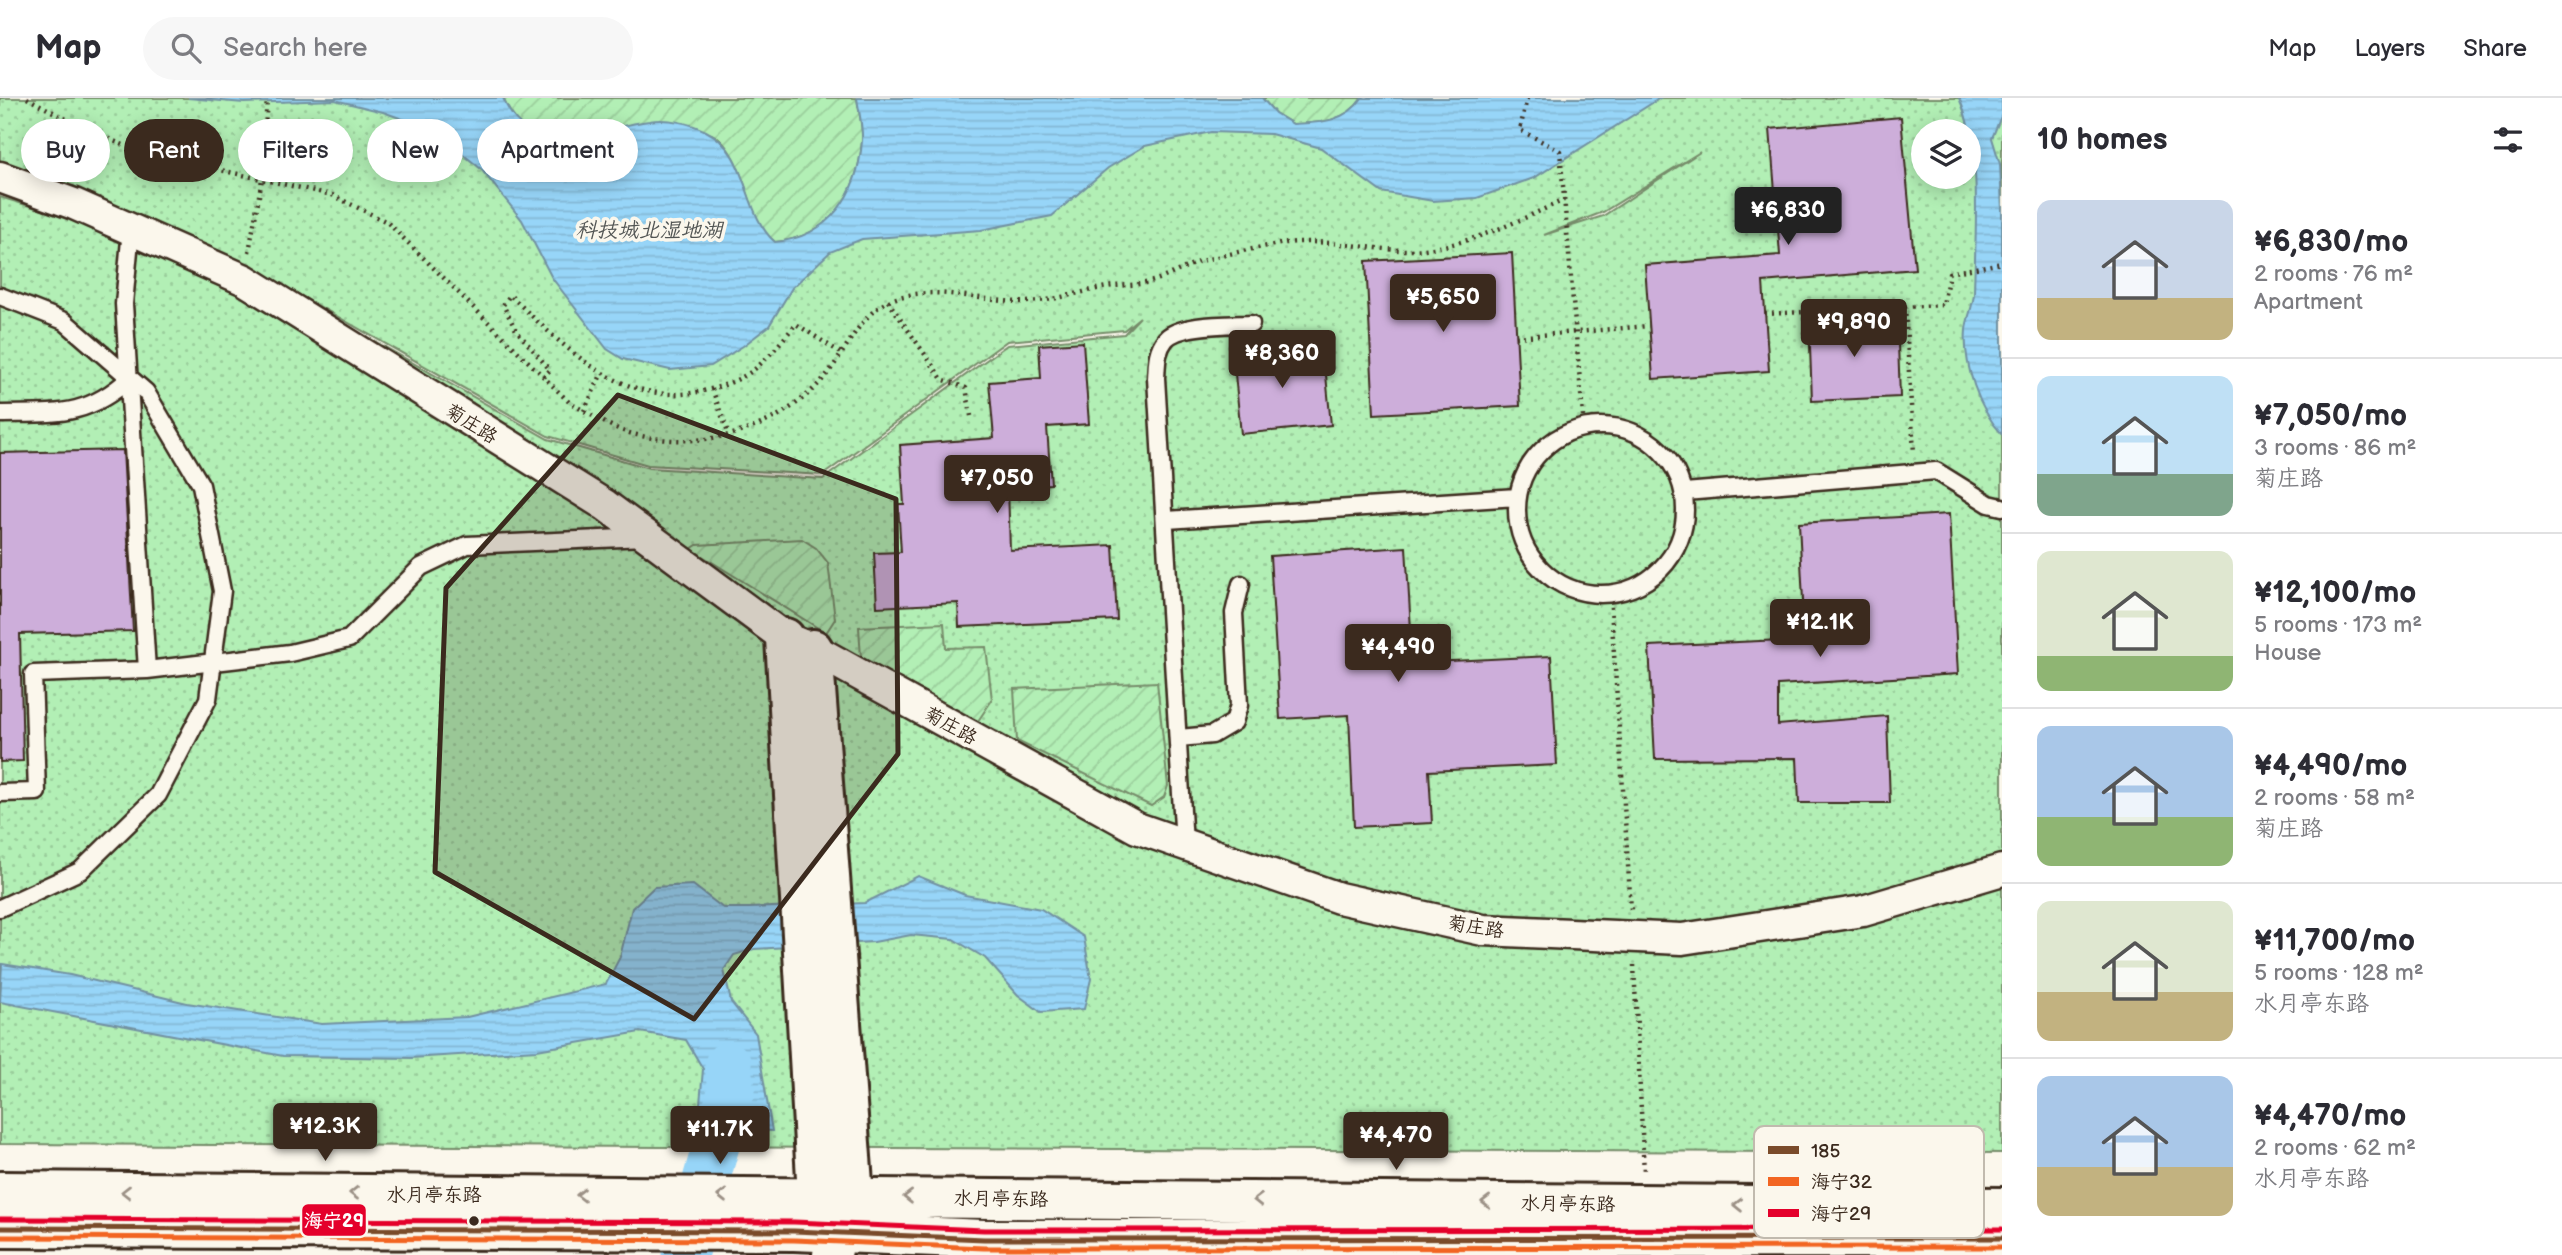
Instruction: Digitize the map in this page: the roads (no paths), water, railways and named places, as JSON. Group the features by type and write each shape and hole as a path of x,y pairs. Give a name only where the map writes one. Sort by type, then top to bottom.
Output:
{"main road":[{"path":"799,644 824,1020 814,1205"},
{"name":"水月亭东路","path":"0,1191 649,1213"},
{"name":"水月亭东路","path":"0,1228 649,1213 814,1205 1754,1205"},
{"name":"水月亭东路","path":"814,1205 834,1244 984,1239 2002,1238"},
{"name":"水月亭东路","path":"1984,1207 2002,1207"}],"street":[{"name":"菊庄路","path":"0,177 131,229 245,280 605,505 799,644 1137,828 1339,898 1483,930 1682,939 1863,911 2002,870"}],"lane":[{"path":"131,229 124,304 147,670"},
{"path":"0,296 64,321 146,392 201,485 222,591 208,699 158,795 80,870 0,908"},
{"path":"1184,844 1167,520 1156,378 1158,353 1166,338 1183,329 1251,324"},
{"path":"0,414 72,412 110,396 130,377"},
{"path":"1596,425 1623,428 1648,440 1668,458 1685,492 1682,536 1670,560 1651,579 1626,592 1599,595 1570,590 1545,575 1527,553 1517,526 1517,497 1526,470 1544,447 1568,432 1596,425"},
{"path":"1685,492 1936,471 1989,504 2002,507"},
{"path":"1167,520 1517,497"},
{"path":"0,793 37,792 33,674 147,670 290,653 349,639 421,568 467,545 648,537"},
{"path":"1178,738 1212,735 1234,722 1239,705 1234,613 1241,583"}],"water":[{"name":"科技城北湿地湖","path":"188,98 503,98 515,119 477,119 477,166 463,154 463,119 402,119 335,100 244,103"},
{"name":"科技城北湿地湖","path":"857,98 1262,98 1275,113 1293,124 1322,122 1340,117 1356,106 1362,98 1660,98 1534,178 1477,198 1433,201 1381,192 1321,148 1271,134 1211,132 1145,146 1108,168 1052,216 981,230 862,239 830,252 792,288 769,326 711,366 670,370 623,359 607,349 552,278 522,220 491,182 638,182 638,123 656,120 686,124 706,131 720,141 738,168 756,216 775,242 811,232 826,222 838,209 854,178 862,141"},
{"path":"1959,98 2002,98 2002,114 1992,138 2000,164 2002,210 2002,434 1980,400 1967,357 1966,330 1974,294 1976,189 1981,189 1981,119 1967,119"},
{"path":"918,876 965,895 1041,909 1084,937 1091,979 1084,1009 1041,1012 1018,995 985,958 953,939 911,935 874,942 754,949 734,955 724,970 731,1002 756,1034 772,1131 698,1127 703,1069 686,1040 640,1032 537,1050 411,1058 283,1056 0,1002 2,964 70,975 187,1003 322,1024 467,1017 606,984 620,957 632,908 654,887 693,885 723,908 749,908 865,903"}],"waterway":[{"path":"685,1255 731,1092 728,1065"}]}
